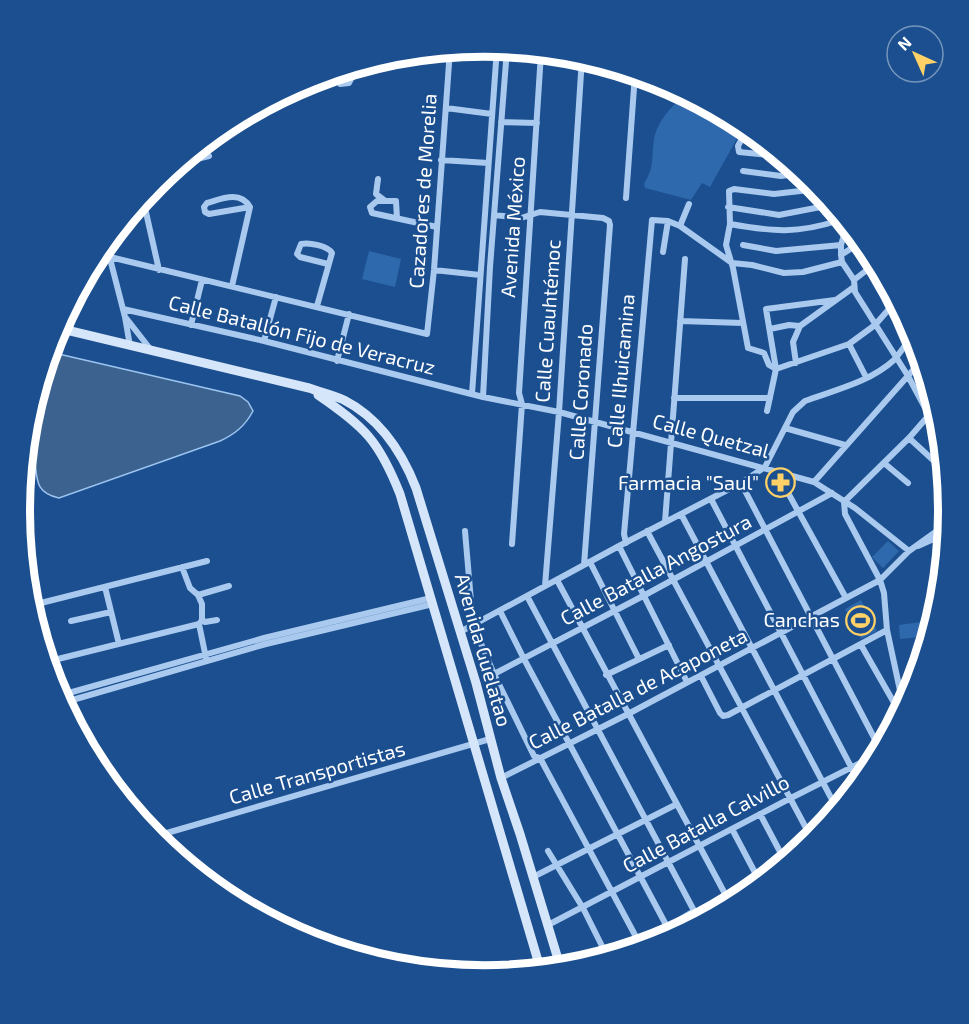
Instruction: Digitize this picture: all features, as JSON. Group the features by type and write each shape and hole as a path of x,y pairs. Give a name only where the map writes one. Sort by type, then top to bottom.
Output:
{"main road":[{"name":"Avenida Guelatao","path":"68,331 309,388 343,400 363,412 397,448 416,488 501,778 558,961"},
{"name":"Avenida Guelatao","path":"309,388 357,423 371,437 400,494 539,964"}],"street":[{"path":"472,394 496,57"},
{"path":"483,397 506,58"},
{"name":"Cazadores de Morelia","path":"349,314 427,334 449,59"},
{"name":"Avenida México","path":"512,544 522,404 519,393 529,216 541,61"},
{"name":"Calle Cuauhtémoc","path":"544,586 559,412 581,68"},
{"path":"338,82 339,84 349,83 350,78"},
{"path":"626,198 633,83"},
{"path":"446,108 492,114"},
{"path":"501,122 537,123"},
{"path":"742,138 738,146 741,153 766,155"},
{"path":"199,158 209,156"},
{"path":"441,160 488,163"},
{"path":"743,171 781,176 789,175"},
{"path":"378,179 376,194 384,200 398,203 397,218"},
{"path":"805,190 774,194 730,189 728,207 730,224 726,245 732,263 743,323 745,349 764,353 769,365 776,369 849,344 875,325 890,308"},
{"path":"230,196 241,198 250,207 209,214 204,209 207,203 230,196"},
{"path":"384,200 372,204 370,210 372,213 437,227"},
{"path":"680,226 689,204"},
{"path":"232,286 250,207"},
{"path":"728,207 779,215 821,207"},
{"path":"145,210 159,270"},
{"path":"494,215 521,218 540,212 572,215"},
{"name":"Calle Coronado","path":"572,215 603,218 609,221 610,228 587,563"},
{"name":"Calle Ilhuicamina","path":"622,544 649,238 652,220 669,221"},
{"path":"663,252 669,221 680,226 732,263 752,265 773,272 803,272 842,259 854,248"},
{"path":"730,224 783,232 820,227 834,222"},
{"path":"844,233 841,245 842,259 854,286 928,413"},
{"path":"317,306 332,253 330,249 302,244 297,254 300,257 328,264"},
{"path":"743,245 776,251 841,245"},
{"path":"130,346 110,256 159,270 349,314 337,361"},
{"path":"665,522 685,259"},
{"path":"434,270 480,275"},
{"path":"796,363 793,342 800,326 854,286 869,270"},
{"path":"191,325 201,279"},
{"path":"264,341 276,297"},
{"path":"767,411 776,369 765,313 768,308 835,300"},
{"name":"Calle Batallón Fijo de Veracruz","path":"123,309 264,341 472,394"},
{"path":"125,317 152,351"},
{"path":"680,321 743,323"},
{"path":"770,330 789,325 800,326"},
{"path":"849,344 866,377"},
{"path":"460,632 622,544 741,483 765,467 793,412 805,401 837,391 866,377 895,358 906,344"},
{"path":"476,345 485,347"},
{"path":"814,482 915,367"},
{"name":"Calle Quetzal","path":"472,394 559,412 814,482 912,549"},
{"path":"674,398 770,398"},
{"path":"901,694 887,630 884,593 880,580 845,514 844,502 928,416"},
{"path":"785,428 845,445"},
{"path":"909,438 935,462"},
{"path":"884,463 908,483"},
{"path":"776,470 846,598"},
{"path":"741,483 876,742"},
{"name":"Calle Batalla Angostura","path":"494,674 674,580 832,493"},
{"path":"711,499 855,775"},
{"path":"681,514 834,803"},
{"path":"912,549 938,530"},
{"path":"465,531 472,625 534,756 540,758 638,940"},
{"path":"647,531 808,831"},
{"path":"912,549 938,537"},
{"path":"622,544 687,682"},
{"name":"Calle Batalla de Acaponeta","path":"501,778 628,714 880,580 912,549"},
{"path":"39,603 207,561"},
{"path":"587,563 615,610 639,659"},
{"path":"182,567 190,588 198,595 202,603 200,622 206,658"},
{"path":"557,580 727,897"},
{"path":"198,595 229,586"},
{"path":"105,587 119,644"},
{"path":"527,596 696,915"},
{"path":"71,700 122,682 206,658 233,647 432,601"},
{"path":"500,610 667,927 694,911"},
{"path":"71,621 111,612"},
{"path":"55,660 200,622 217,620"},
{"path":"700,675 720,713 728,716 887,630"},
{"path":"206,658 235,654 265,641"},
{"path":"606,675 669,645"},
{"path":"861,645 895,705"},
{"path":"233,647 235,654"},
{"path":"68,694 122,682"},
{"name":"Calle Transportistas","path":"164,834 490,739"},
{"name":"Calle Batalla Calvillo","path":"548,925 789,798 864,761"},
{"path":"533,877 677,804"},
{"path":"760,814 782,856"},
{"path":"732,829 757,876"},
{"path":"548,851 583,908 604,950"}],"shaded area":[{"path":"674,99 712,118 739,135 710,187 702,183 691,200 645,188 644,184 651,167 657,129 676,103"},
{"path":"369,251 401,259 395,287 362,279"},
{"path":"59,354 240,396 248,402 253,411 239,429 220,441 59,498 46,493 39,485 34,456 45,394"},
{"path":"888,541 899,551 883,568 872,557"},
{"name":"Canchas","path":"861,600 877,631 861,639 845,609"},
{"path":"926,621 922,637 900,639 899,625"}],"place":[{"name":"Farmacia \"Saul\"","path":"780,483"},
{"name":"Canchas","path":"861,620"}]}
